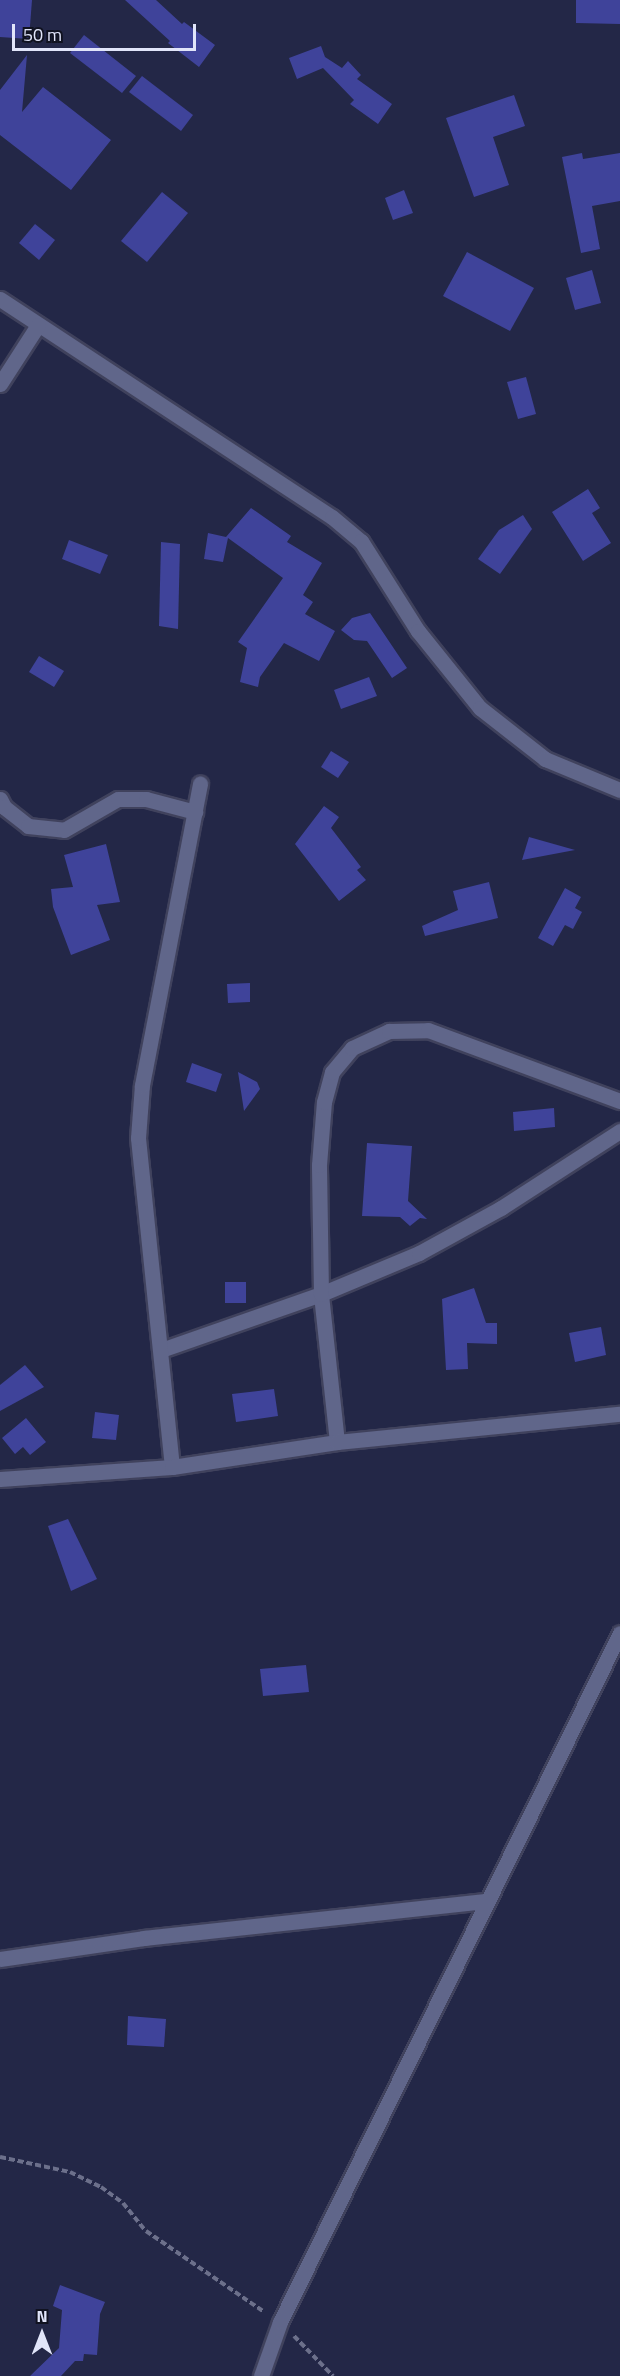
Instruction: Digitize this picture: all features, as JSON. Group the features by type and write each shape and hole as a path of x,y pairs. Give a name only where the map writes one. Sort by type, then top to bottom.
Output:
{"street":[{"path":"0,299 332,517 361,542 418,631 480,708 545,759 620,790"},
{"path":"0,384 38,325"},
{"path":"172,1467 161,1350 142,1209 138,1138 142,1085 200,784"},
{"path":"0,799 4,807 28,826 64,830 118,799 146,799 195,812"},
{"path":"337,1442 321,1294 319,1165 324,1102 332,1072 352,1048 389,1031 428,1030 620,1101"},
{"path":"161,1350 321,1294 440,1241 582,1159 620,1131"},
{"path":"0,1479 172,1467 337,1442 620,1414"},
{"path":"261,2376 280,2322 620,1633"},
{"path":"0,1959 144,1938 487,1900"}],"path":[{"path":"0,2157 70,2172 101,2187 123,2203 146,2231 280,2322 333,2376"}],"building":[{"path":"0,0 32,0 29,39 0,37"},
{"path":"125,0 156,0 182,24 184,22 215,45 199,67 168,43 170,41"},
{"path":"576,0 620,0 620,24 576,23"},
{"path":"84,35 136,76 122,93 70,53"},
{"path":"321,46 325,57 342,68 348,61 361,75 357,79 392,104 378,124 350,104 354,100 323,68 297,79 289,58"},
{"path":"27,55 22,112 43,87 111,140 71,190 0,135 0,90"},
{"path":"142,76 193,115 181,131 129,92"},
{"path":"514,95 525,126 493,137 509,185 474,197 446,118"},
{"path":"582,153 583,159 620,153 620,201 592,206 600,249 581,253 562,157"},
{"path":"404,190 413,213 393,220 385,198"},
{"path":"162,192 188,213 147,262 121,241"},
{"path":"35,224 55,240 39,260 19,243"},
{"path":"467,252 534,288 510,331 443,296"},
{"path":"592,270 601,303 575,310 566,278"},
{"path":"526,377 536,414 518,419 507,382"},
{"path":"588,489 600,508 592,513 611,543 583,561 552,512"},
{"path":"251,508 291,536 287,542 322,563 303,595 313,602 305,614 335,631 319,661 284,643 260,677 258,687 240,682 247,648 238,642 283,578 228,538 223,562 204,559 208,533 226,537"},
{"path":"523,515 532,529 500,574 478,559 499,530"},
{"path":"69,540 108,555 100,574 62,559"},
{"path":"161,542 180,544 178,629 159,626"},
{"path":"370,613 407,668 392,678 367,641 354,640 341,630 352,618"},
{"path":"39,656 64,671 54,687 29,672"},
{"path":"369,677 377,696 341,709 334,690"},
{"path":"331,751 349,762 338,778 321,767"},
{"path":"324,806 339,817 331,828 361,867 357,870 366,880 339,901 295,844"},
{"path":"529,837 575,850 522,860"},
{"path":"106,844 120,902 97,905 110,940 71,955 53,907 51,889 73,887 64,855"},
{"path":"489,882 498,918 425,936 422,926 458,910 453,891"},
{"path":"565,888 581,897 575,908 582,912 573,929 565,925 553,946 538,938"},
{"path":"250,983 250,1002 228,1003 227,984"},
{"path":"192,1063 222,1074 216,1092 186,1082"},
{"path":"238,1072 257,1082 260,1089 244,1111"},
{"path":"554,1108 555,1127 514,1131 513,1112"},
{"path":"367,1143 412,1146 408,1201 427,1219 420,1218 410,1226 400,1217 362,1216"},
{"path":"225,1282 246,1282 246,1303 225,1303"},
{"path":"474,1288 486,1323 497,1323 497,1344 467,1343 468,1369 446,1370 442,1299"},
{"path":"601,1327 606,1355 575,1362 569,1333"},
{"path":"25,1365 44,1387 0,1411 0,1385"},
{"path":"274,1389 278,1416 236,1422 232,1394"},
{"path":"95,1412 119,1415 116,1440 92,1438"},
{"path":"26,1418 46,1442 30,1455 23,1447 15,1454 2,1438"},
{"path":"68,1519 97,1579 71,1591 48,1526"},
{"path":"306,1665 309,1692 263,1696 260,1669"},
{"path":"128,2016 166,2019 164,2047 127,2045"},
{"path":"60,2285 105,2302 100,2314 97,2355 84,2354 83,2361 75,2361 61,2376 30,2376 59,2348 62,2310 53,2306"}]}
